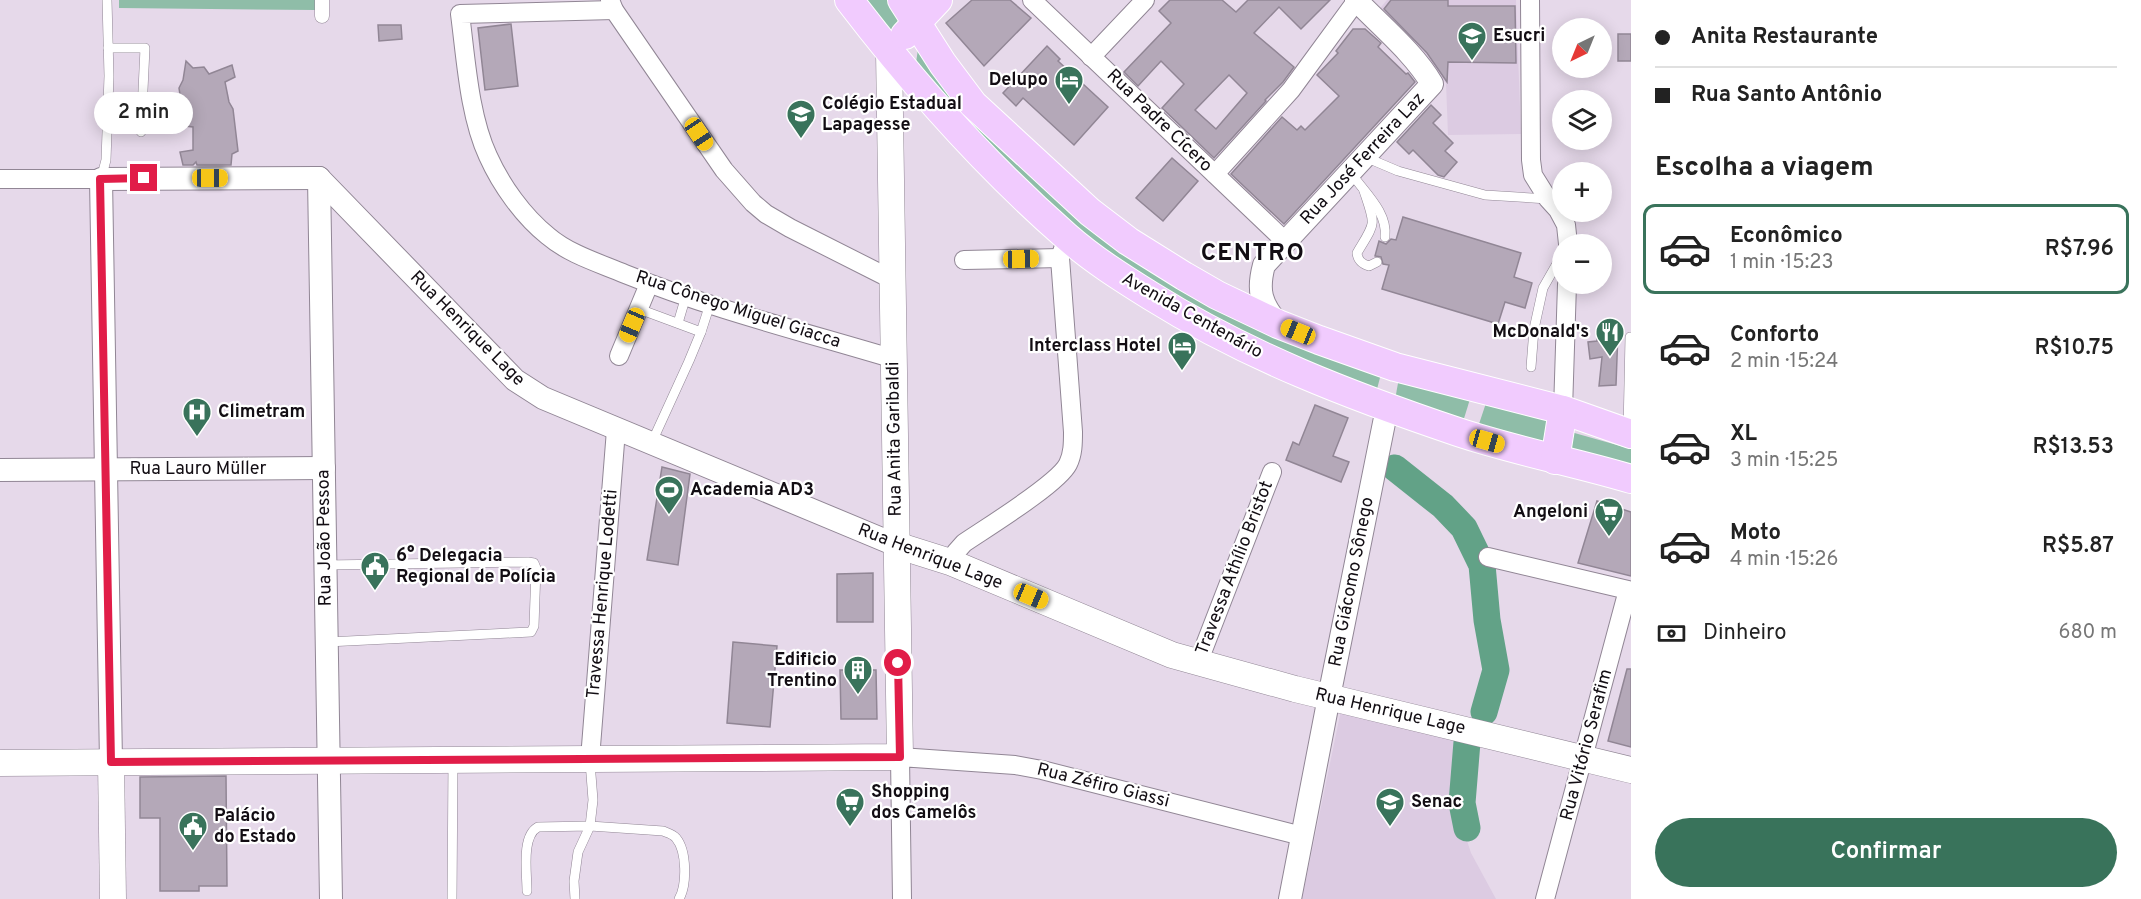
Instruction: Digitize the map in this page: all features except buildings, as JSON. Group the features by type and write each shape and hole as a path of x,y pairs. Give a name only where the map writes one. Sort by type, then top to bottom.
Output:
{"main road":[{"name":"Avenida Centenário","path":"849,0 889,51 1063,248 1132,284 1209,329 1309,378 1461,433 1631,479"},
{"path":"889,51 909,11 938,0"},
{"name":"Avenida Centenário","path":"909,11 943,64 973,104 1090,212 1128,241 1184,276 1217,295 1278,324 1395,367 1563,410 1629,433"},
{"name":"Rua Anita Garibaldi","path":"889,51 900,757"},
{"path":"1387,408 1395,367"},
{"path":"1555,460 1563,410"},
{"name":"Rua Henrique Lage","path":"896,545 950,562 1161,650 1198,663 1631,770"},
{"path":"0,763 900,757"},
{"path":"111,762 113,899"}],"street":[{"path":"322,0 322,16"},
{"name":"Rua Padre Cícero","path":"1032,0 1286,242"},
{"path":"1091,57 1145,0"},
{"path":"1215,174 1291,90 1356,0"},
{"name":"Rua José Ferreira Laz","path":"1278,324 1267,312 1261,295 1259,281 1264,266 1286,242 1360,174 1432,84 1420,67 1356,0"},
{"path":"1530,0 1533,175 1548,200 1558,210 1566,225 1567,234"},
{"path":"612,5 724,170 753,203 782,224 893,280"},
{"name":"Rua Cônego Miguel Giacca","path":"612,5 460,14 473,107 481,137 488,156 513,198 548,236 566,248 650,284 894,359"},
{"path":"0,179 319,178"},
{"name":"Rua Henrique Lage","path":"319,178 515,380 543,398 896,545"},
{"name":"Rua João Pessoa","path":"319,178 331,899"},
{"path":"100,179 111,762"},
{"path":"950,562 964,543 1062,474 1072,452 1073,432 1063,248 964,260"},
{"path":"619,356 650,284"},
{"path":"1563,410 1567,294"},
{"name":"Rua Giácomo Sônego","path":"1290,899 1387,408"},
{"name":"Travessa Henrique Lodetti","path":"590,759 616,429"},
{"name":"Rua Lauro Müller","path":"0,470 324,468"},
{"name":"Travessa Athílio Bristot","path":"1198,663 1272,472"},
{"name":"Rua Vitório Serafim","path":"1488,557 1628,590 1545,899"},
{"name":"Rua Zéfiro Giassi","path":"900,757 1015,765 1042,770 1302,836"},
{"name":"Rua Anita Garibaldi","path":"900,757 902,899"}],"lane":[{"path":"100,179 106,160 107,0"},
{"path":"108,48 145,48 141,132"},
{"path":"1360,174 1398,171 1485,195 1548,200"},
{"path":"1360,174 1385,222 1385,237"},
{"path":"1360,174 1373,225 1357,253 1362,264 1369,266 1377,262"},
{"path":"1531,367 1534,329 1544,288 1552,273"},
{"path":"678,323 686,296"},
{"path":"651,444 689,361 710,304"},
{"path":"639,309 701,332"},
{"path":"1629,433 1630,337"},
{"path":"325,565 528,562 534,563 536,568 534,626 531,632 327,642"},
{"path":"575,899 574,881 578,852 590,826 593,800 590,759"},
{"path":"453,760 453,899"},
{"path":"527,891 528,839 532,830 538,827 590,826 663,831 678,839 684,860 684,891 679,899"}],"shaded area":[{"name":"Esucri","path":"1387,0 1516,0 1521,134 1448,135 1446,83 1377,12"},
{"name":"Senac","path":"1341,710 1460,741 1455,804 1471,853 1496,899 1302,899"}],"green space":[{"path":"119,0 315,0 315,10 119,8"},
{"path":"858,0 895,0 909,21 887,39"},
{"path":"919,42 1119,243 1382,370 1376,393 1266,350 1106,258 991,159 915,70"},
{"path":"1399,378 1470,399 1462,425 1394,405"},
{"path":"1487,400 1553,418 1542,445 1478,427"},
{"path":"1571,432 1631,449 1631,468 1568,449"}],"waterway":[{"path":"1395,468 1443,506 1464,528 1482,565 1487,620 1496,670 1484,712"},
{"path":"1467,742 1462,803 1467,828"}],"place":[{"name":"Esucri","path":"1472,62"},
{"name":"Delupo","path":"1069,106"},
{"name":"Colégio Estadual Lapagesse","path":"801,140"},
{"name":"McDonald's","path":"1610,358"},
{"name":"Interclass Hotel","path":"1182,372"},
{"name":"Climetram","path":"197,438"},
{"name":"Academia AD3","path":"669,516"},
{"name":"Angeloni","path":"1609,538"},
{"name":"6° Delegacia Regional de Polícia","path":"375,592"},
{"name":"Edificio Trentino","path":"858,696"},
{"name":"Shopping dos Camelôs","path":"850,828"},
{"name":"Senac","path":"1390,828"},
{"name":"Palácio do Estado","path":"193,852"}],"district":[{"name":"CENTRO","path":"1253,254"}],"route":[{"path":"144,178 100,179 111,762 900,757 898,663"}]}
